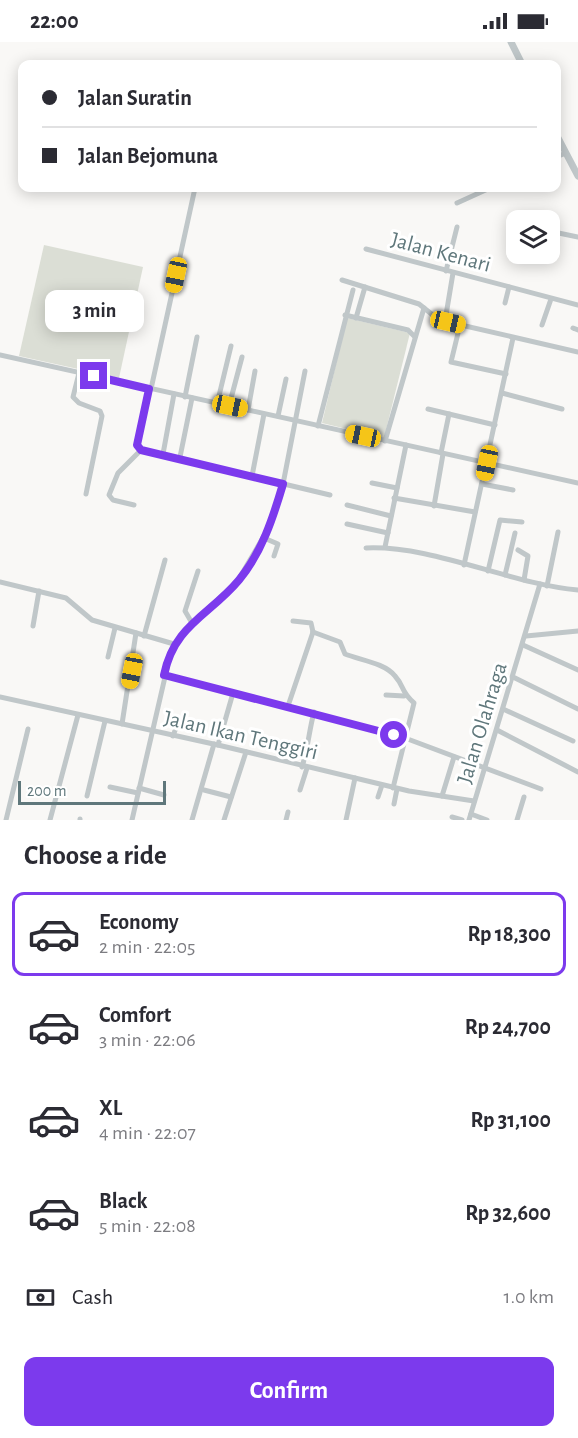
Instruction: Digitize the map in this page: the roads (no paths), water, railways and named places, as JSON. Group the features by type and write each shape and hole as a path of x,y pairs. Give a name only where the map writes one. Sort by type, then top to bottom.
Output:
{"street":[{"path":"511,42 520,60"},
{"path":"561,144 578,176"},
{"path":"561,155 566,153"},
{"path":"194,192 137,445 141,450 180,457 330,495"},
{"path":"457,203 481,192"},
{"path":"446,271 457,227"},
{"path":"560,233 578,237"},
{"name":"Jalan Kenari","path":"366,249 578,305"},
{"path":"445,321 453,273"},
{"path":"342,280 419,304 445,321 578,352"},
{"path":"356,318 365,287"},
{"path":"505,303 509,287"},
{"path":"318,426 353,290"},
{"path":"542,325 551,299"},
{"path":"385,441 424,308"},
{"path":"345,315 408,330 414,336"},
{"path":"460,325 451,362 506,374"},
{"path":"185,396 197,337"},
{"path":"464,565 513,338"},
{"path":"217,404 231,346"},
{"path":"0,355 578,483"},
{"path":"230,406 242,357"},
{"path":"248,410 255,370"},
{"path":"132,820 164,675 174,644 192,623 237,582 264,538 283,484 305,371"},
{"path":"79,373 73,397 80,403 97,409 102,416 86,494"},
{"path":"278,416 286,379"},
{"path":"502,393 562,409"},
{"path":"163,454 174,394"},
{"path":"180,457 192,398"},
{"path":"428,408 495,425"},
{"path":"252,476 264,414"},
{"path":"434,506 449,414"},
{"path":"386,547 406,446"},
{"path":"134,506 113,500 109,495 117,473 141,450"},
{"path":"372,483 397,488"},
{"path":"482,484 513,490"},
{"path":"394,498 475,512"},
{"path":"347,506 391,516"},
{"path":"488,571 500,520 522,522"},
{"path":"347,524 388,533"},
{"name":"Jalan Olahraga","path":"470,817 513,676 544,585 558,532"},
{"path":"505,575 514,533"},
{"path":"264,538 278,544 274,556"},
{"path":"366,548 386,547 544,585 578,590"},
{"path":"518,550 528,556 524,580"},
{"path":"144,636 165,560"},
{"path":"192,623 185,611 198,571"},
{"path":"0,582 66,598 92,620 174,644"},
{"path":"33,626 39,591"},
{"path":"288,706 313,632 311,623 293,621"},
{"path":"108,657 115,628"},
{"path":"526,636 578,631"},
{"path":"313,632 340,642 345,654 391,672 398,680 404,696 415,705 405,738 394,804"},
{"path":"122,724 136,633"},
{"path":"523,645 578,670"},
{"path":"164,675 314,712 405,738 541,789"},
{"path":"513,676 578,709"},
{"path":"192,820 233,693"},
{"path":"386,695 404,696"},
{"name":"Jalan Ikan Tenggiri","path":"0,698 216,745 395,788 474,801"},
{"path":"503,709 573,741"},
{"path":"300,790 314,712"},
{"path":"50,820 78,715"},
{"path":"87,796 105,721"},
{"path":"173,736 177,725"},
{"path":"6,820 28,729"},
{"path":"497,730 577,771 578,762"},
{"path":"224,820 246,752"},
{"path":"442,796 454,757"},
{"path":"346,820 356,778"},
{"path":"378,798 382,785"},
{"path":"110,787 164,795"},
{"path":"204,790 231,797"},
{"path":"517,820 524,797"},
{"path":"286,820 288,812"},
{"path":"452,817 462,820"},
{"path":"470,817 487,820"}]}
